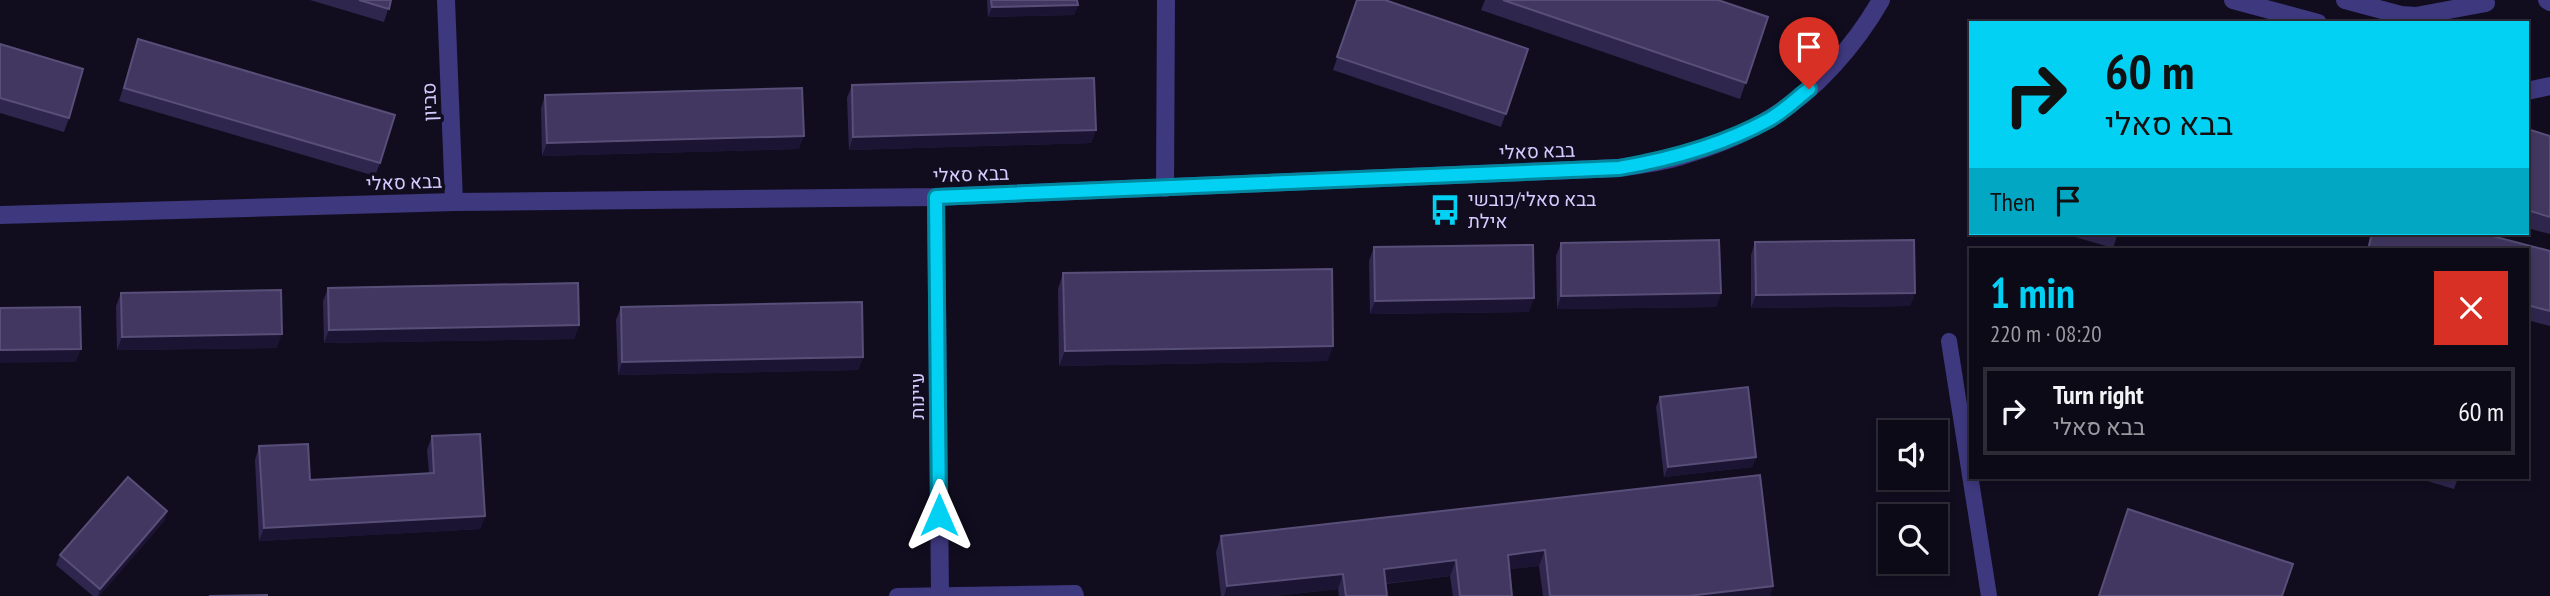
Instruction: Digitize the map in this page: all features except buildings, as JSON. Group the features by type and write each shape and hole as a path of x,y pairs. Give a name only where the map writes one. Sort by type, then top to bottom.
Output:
{"street":[{"name":"סביון","path":"446,0 454,202"},
{"path":"1165,188 1166,0"},
{"name":"בבא סאלי","path":"0,215 454,202 936,197 1619,168 1676,158 1772,118 1809,89 1843,53 1881,0"},
{"path":"2233,0 2311,21"},
{"path":"2345,0 2401,15 2416,16 2488,1"},
{"path":"2472,21 2488,1"},
{"path":"2529,91 2550,87"},
{"name":"עיינות","path":"936,197 940,595"}],"lane":[{"path":"1949,341 1969,468"},
{"path":"1971,479 1989,596"},
{"path":"897,596 1075,593 1076,596"}],"place":[{"name":"בבא סאלי/כובשי אילת","path":"1445,210"}],"route":[{"path":"939,515 936,197 1619,168 1676,158 1731,137 1772,118 1809,89"}]}
